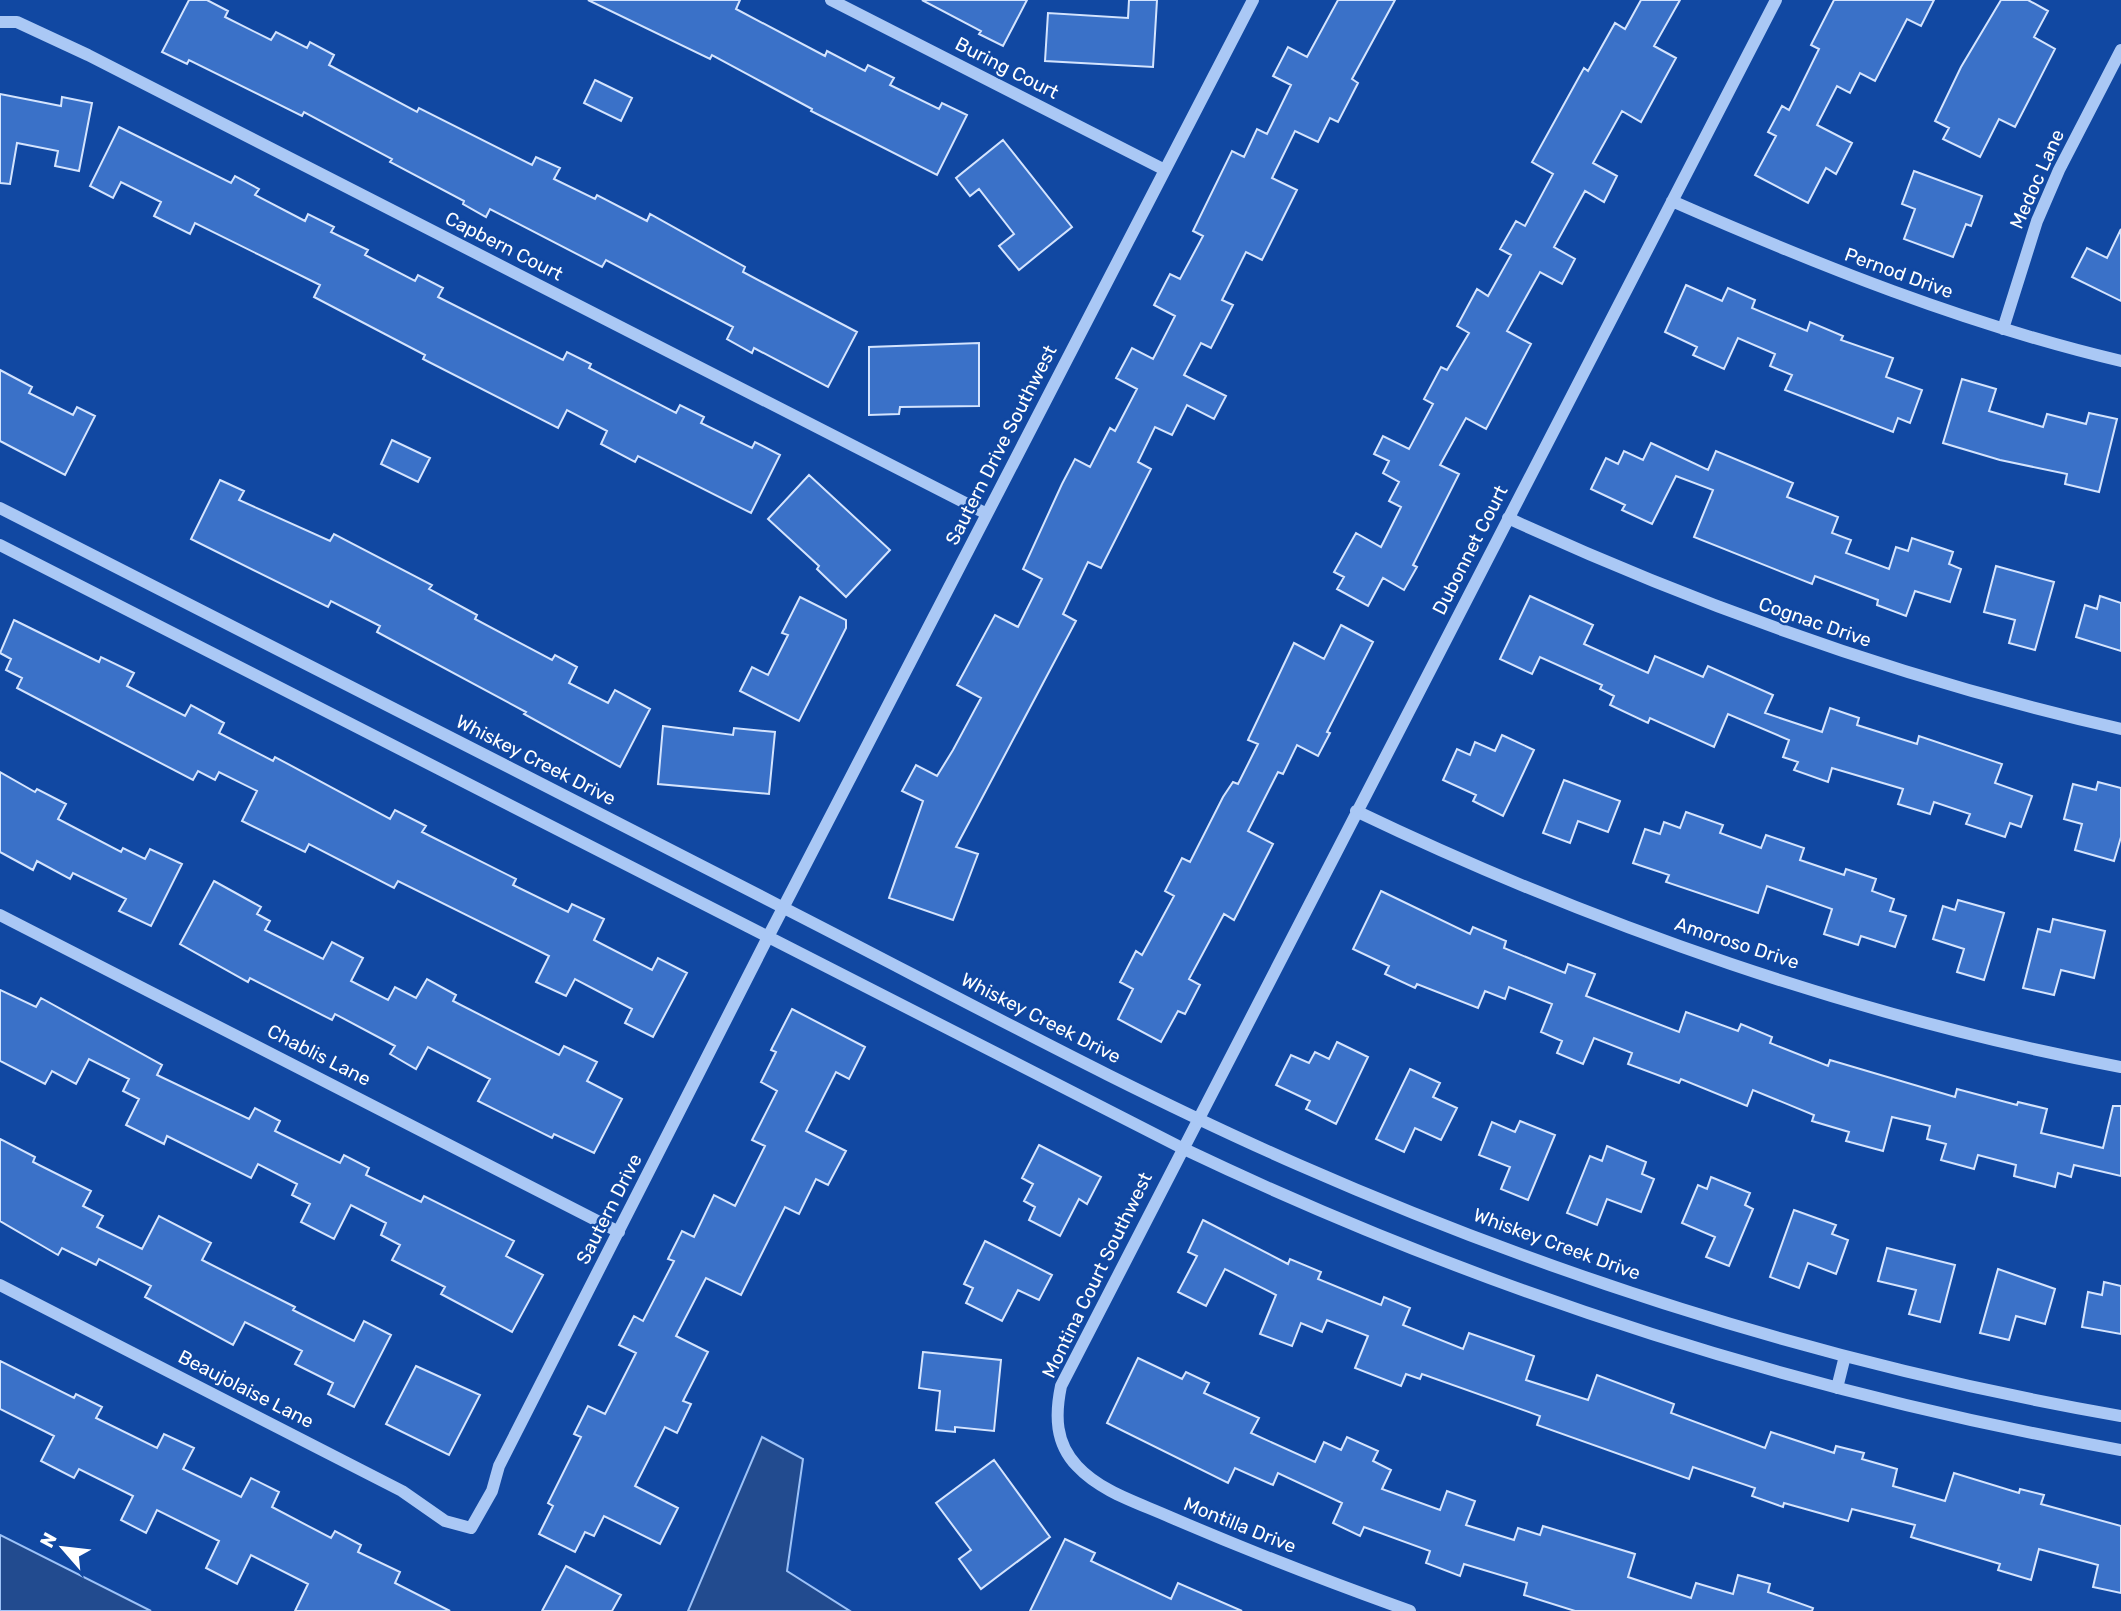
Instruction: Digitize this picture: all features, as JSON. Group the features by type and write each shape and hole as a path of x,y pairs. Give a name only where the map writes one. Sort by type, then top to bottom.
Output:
{"street":[{"name":"Buring Court","path":"831,0 1165,170"},
{"name":"Sautern Drive Southwest","path":"783,908 1253,0"},
{"name":"Dubonnet Court","path":"1199,1118 1776,0"},
{"name":"Capbern Court","path":"0,22 17,22 88,55 987,514"},
{"name":"Medoc Lane","path":"2003,329 2043,208 2121,50"},
{"name":"Pernod Drive","path":"1672,201 1813,263 2003,329 2121,361"},
{"name":"Whiskey Creek Drive","path":"0,508 1199,1118 1394,1204 1556,1266 1678,1307 1845,1356 2056,1405 2121,1416"},
{"name":"Cognac Drive","path":"1508,518 1609,565 1815,644 2039,710 2121,729"},
{"path":"0,545 767,939 1182,1148 1380,1236 1499,1282 1626,1326 1837,1388 2039,1436 2121,1450"},
{"name":"Amoroso Drive","path":"1356,811 1496,875 1717,959 1886,1010 2121,1067"},
{"name":"Sautern Drive","path":"471,1528 492,1491 499,1466 783,908"},
{"name":"Chablis Lane","path":"0,915 619,1232"},
{"name":"Montina Court Southwest","path":"1068,1454 1060,1441 1056,1413 1061,1386 1199,1118"},
{"name":"Beaujolaise Lane","path":"0,1285 402,1491 445,1521 471,1528"},
{"path":"1837,1388 1845,1356"},
{"name":"Montilla Drive","path":"1068,1454 1076,1465 1099,1485 1210,1534 1410,1611"}],"water":[{"path":"762,1437 803,1459 787,1571 850,1611 688,1611"},
{"path":"0,1535 151,1611 0,1611"}],"building":[{"path":"189,0 207,0 228,11 225,17 271,40 276,32 307,48 310,42 334,55 329,65 417,112 419,108 532,165 536,157 560,168 554,179 595,199 597,195 647,221 650,214 745,267 743,272 857,332 828,387 754,348 752,353 727,339 733,327 606,260 602,267 490,209 486,217 463,204 464,201 390,162 392,159 304,112 302,116 189,60 187,64 162,52"},
{"path":"588,0 740,0 736,9 825,56 827,51 865,71 868,65 894,78 890,85 939,109 942,103 967,115 937,175 811,111 812,109 712,55 710,59"},
{"path":"922,0 1027,0 1003,46 979,34 981,31"},
{"path":"1129,0 1157,0 1153,67 1045,61 1048,13 1128,18"},
{"path":"1338,0 1395,0 1352,79 1358,83 1338,122 1330,118 1318,142 1295,131 1272,178 1297,190 1262,260 1246,252 1222,300 1233,305 1211,348 1201,343 1184,375 1226,396 1214,419 1187,405 1172,435 1155,427 1138,462 1151,469 1101,568 1088,562 1063,614 1076,621 956,847 978,854 953,920 889,898 923,801 902,791 916,765 937,776 953,750 981,698 957,685 995,615 1018,627 1042,579 1023,569 1062,484 1075,459 1090,467 1110,428 1115,431 1137,389 1116,378 1132,348 1153,359 1175,316 1154,305 1170,274 1180,279 1203,236 1193,231 1232,151 1244,157 1257,129 1267,134 1291,85 1273,76 1288,47 1307,57"},
{"path":"1641,0 1680,0 1654,46 1676,58 1641,122 1622,111 1593,163 1617,176 1604,202 1585,191 1554,247 1575,259 1562,284 1540,272 1507,331 1531,344 1486,429 1466,418 1440,465 1459,474 1413,565 1417,567 1404,590 1383,578 1368,606 1337,589 1344,577 1334,572 1356,533 1381,547 1401,507 1389,501 1399,482 1383,473 1389,461 1374,454 1383,436 1409,449 1433,404 1424,399 1441,367 1447,370 1469,333 1457,326 1477,289 1488,296 1511,255 1500,249 1516,221 1525,226 1553,174 1532,162 1584,68 1588,71 1615,23 1625,29"},
{"path":"1834,0 1934,0 1921,26 1907,19 1875,81 1860,73 1850,93 1837,86 1817,125 1852,143 1836,174 1826,168 1808,203 1755,175 1776,136 1768,132 1782,106 1789,110 1819,49 1811,45"},
{"path":"2001,0 2028,0 2048,11 2034,37 2055,49 2015,127 1999,119 1980,157 1943,139 1949,128 1935,121 1961,67"},
{"path":"595,80 632,98 621,121 584,103"},
{"path":"0,94 61,106 62,97 92,103 79,171 55,166 58,151 17,143 10,184 0,183"},
{"path":"119,127 231,183 235,176 259,189 255,195 305,221 308,214 334,227 331,232 368,250 365,255 415,281 418,275 443,288 438,297 563,360 567,352 591,364 589,368 676,413 680,405 704,417 701,423 752,448 755,442 780,455 751,513 638,456 635,462 601,444 607,431 567,410 558,428 423,359 425,355 314,297 320,285 195,223 190,234 154,216 161,202 121,182 113,198 90,186"},
{"path":"1003,140 1072,227 1019,270 999,246 1014,234 979,189 970,196 956,178"},
{"path":"1914,171 1982,196 1971,226 1966,224 1953,257 1904,239 1915,209 1902,204"},
{"path":"2121,229 2121,301 2072,277 2087,248 2107,258"},
{"path":"1686,285 1722,301 1728,288 1755,300 1752,308 1807,331 1810,322 1843,336 1841,340 1893,358 1886,377 1922,390 1910,423 1898,418 1893,432 1785,390 1792,375 1770,366 1775,354 1738,338 1724,369 1693,355 1697,347 1665,332"},
{"path":"979,343 979,406 900,407 899,414 869,415 869,347"},
{"path":"0,370 32,387 29,393 73,415 77,407 95,416 65,475 0,441"},
{"path":"1962,379 1996,389 1989,411 2043,427 2047,414 2086,424 2089,413 2117,419 2099,492 2065,484 2067,474 2000,460 1943,443"},
{"path":"392,440 430,458 418,482 381,464"},
{"path":"1651,443 1708,470 1716,451 1793,483 1787,497 1838,517 1832,533 1851,540 1846,553 1889,569 1896,547 1908,551 1912,538 1953,552 1949,564 1961,569 1950,602 1915,591 1906,616 1877,605 1878,600 1815,576 1812,584 1694,537 1713,490 1676,476 1652,524 1622,510 1625,505 1591,489 1606,458 1618,464 1624,451 1643,460"},
{"path":"809,475 890,550 846,597 817,569 819,566 768,519"},
{"path":"220,480 244,491 239,500 330,541 334,534 432,585 429,589 477,615 475,619 552,660 555,655 577,667 569,683 608,703 615,690 650,709 620,767 524,714 526,712 377,632 380,626 331,601 328,607 191,539"},
{"path":"1996,566 2054,582 2035,650 2009,643 2015,620 1984,612"},
{"path":"1530,596 1593,625 1584,644 1648,673 1655,656 1703,677 1708,666 1773,695 1765,713 1822,732 1830,708 1859,718 1857,725 1917,744 1919,736 2002,764 1995,783 2032,796 2021,827 2010,823 2005,837 1966,824 1970,814 1934,802 1930,814 1898,804 1903,789 1832,768 1828,782 1794,770 1798,762 1783,757 1789,740 1728,714 1714,747 1650,718 1648,723 1610,705 1614,696 1600,689 1602,685 1540,657 1532,674 1500,659"},
{"path":"2100,596 2121,603 2121,651 2076,637 2085,605 2097,609"},
{"path":"800,597 846,620 846,628 799,721 740,691 752,667 768,675 788,635 782,633"},
{"path":"14,620 99,662 101,657 134,673 127,686 185,716 191,705 224,723 219,733 273,761 275,757 390,819 395,810 426,826 422,832 516,879 513,885 568,912 572,904 604,919 594,940 652,970 658,958 687,973 653,1037 625,1023 632,1009 575,979 566,996 536,982 549,956 398,881 394,888 309,844 305,852 242,821 257,791 219,772 215,780 198,771 193,780 17,688 22,678 6,670 11,659 0,653"},
{"path":"1341,625 1373,642 1327,732 1330,733 1318,756 1297,745 1283,774 1278,772 1248,831 1273,844 1234,920 1224,914 1189,979 1200,985 1185,1014 1178,1011 1161,1042 1118,1019 1133,989 1120,982 1136,951 1142,955 1174,896 1165,891 1182,858 1190,862 1223,797 1233,782 1238,784 1258,744 1248,740 1294,643 1324,659"},
{"path":"663,726 733,735 734,728 775,732 769,794 658,784"},
{"path":"1502,735 1534,750 1503,816 1473,801 1476,795 1443,780 1457,749 1470,755 1475,742 1495,751"},
{"path":"0,772 35,792 37,789 66,804 58,819 121,852 123,848 145,859 150,849 182,864 151,926 119,911 126,899 73,873 70,879 37,861 33,870 0,852"},
{"path":"1564,780 1620,801 1608,832 1578,821 1570,843 1543,833"},
{"path":"2098,782 2121,788 2121,837 2114,861 2075,850 2082,824 2064,819 2073,784 2096,790"},
{"path":"1686,812 1723,825 1720,833 1761,848 1766,835 1804,848 1800,860 1844,875 1846,869 1876,879 1872,891 1894,899 1890,911 1906,916 1895,947 1861,936 1858,945 1824,934 1832,909 1767,886 1758,913 1666,882 1669,875 1633,863 1645,829 1660,834 1664,822 1680,828"},
{"path":"214,881 261,907 257,914 270,921 265,930 323,959 332,942 363,958 351,981 388,1000 395,987 416,998 427,979 456,995 453,1001 559,1055 564,1046 597,1062 587,1081 622,1099 594,1153 554,1134 552,1138 478,1101 490,1079 428,1047 416,1069 390,1054 395,1046 335,1014 332,1020 250,978 248,982 180,944"},
{"path":"1381,891 1470,934 1473,927 1506,941 1504,948 1565,973 1568,964 1595,974 1586,996 1679,1032 1686,1012 1738,1031 1741,1024 1772,1037 1770,1043 1828,1066 1830,1060 1955,1097 1957,1089 2017,1105 2018,1102 2047,1109 2041,1133 2103,1148 2113,1106 2121,1106 2121,1176 2074,1165 2071,1177 2058,1173 2055,1187 2014,1176 2016,1165 1978,1155 1974,1169 1941,1160 1946,1144 1927,1139 1930,1126 1892,1117 1883,1151 1846,1141 1849,1132 1812,1121 1814,1115 1753,1090 1747,1106 1681,1079 1679,1083 1628,1064 1632,1053 1594,1038 1583,1064 1557,1053 1562,1041 1541,1032 1552,1004 1509,987 1505,999 1485,991 1478,1008 1417,984 1415,988 1385,974 1389,966 1353,949"},
{"path":"1958,900 2004,913 1984,980 1957,972 1964,949 1933,939 1943,906 1955,910"},
{"path":"2053,919 2105,931 2094,978 2061,970 2054,995 2023,988 2038,929 2050,932"},
{"path":"0,990 36,1007 41,998 162,1065 157,1075 249,1119 255,1108 280,1121 275,1131 340,1163 344,1155 369,1168 366,1175 421,1202 424,1196 514,1241 506,1256 543,1275 512,1332 441,1294 445,1287 392,1260 400,1245 381,1235 386,1223 351,1205 334,1239 301,1222 310,1204 292,1195 297,1184 258,1164 251,1178 167,1136 164,1144 126,1125 139,1099 123,1091 129,1079 89,1059 76,1084 52,1071 45,1084 0,1061"},
{"path":"792,1009 865,1047 849,1079 836,1072 806,1131 846,1151 828,1185 816,1179 799,1214 785,1207 741,1295 706,1278 676,1336 708,1352 683,1401 691,1404 677,1433 665,1427 635,1486 678,1508 660,1544 604,1516 594,1536 585,1532 575,1552 539,1534 553,1506 548,1503 581,1437 574,1434 588,1406 605,1414 636,1353 619,1345 634,1316 643,1321 674,1261 668,1259 682,1231 694,1237 714,1195 735,1206 765,1146 752,1140 777,1091 761,1082 776,1052 771,1050"},
{"path":"1337,1042 1368,1057 1336,1124 1306,1109 1310,1101 1276,1085 1291,1055 1309,1063 1315,1052 1329,1059"},
{"path":"1410,1069 1440,1083 1433,1097 1457,1108 1441,1140 1415,1128 1404,1152 1376,1139"},
{"path":"1520,1121 1555,1135 1528,1200 1501,1189 1510,1167 1479,1155 1492,1122 1515,1132"},
{"path":"0,1139 35,1157 33,1162 91,1191 83,1206 103,1216 97,1227 142,1249 159,1216 211,1243 202,1260 295,1307 293,1310 354,1341 364,1321 391,1335 354,1407 328,1394 333,1383 295,1364 302,1351 245,1322 233,1345 145,1297 151,1286 99,1259 96,1265 62,1248 58,1255 0,1221"},
{"path":"1039,1145 1101,1177 1087,1204 1079,1199 1060,1236 1029,1220 1035,1207 1024,1201 1033,1184 1022,1178"},
{"path":"1607,1146 1646,1162 1642,1174 1654,1179 1641,1212 1607,1199 1597,1225 1567,1213 1590,1156 1602,1161"},
{"path":"1711,1177 1750,1193 1745,1205 1753,1209 1729,1266 1706,1257 1715,1237 1682,1223 1698,1185 1707,1189"},
{"path":"1794,1210 1836,1225 1832,1234 1848,1240 1836,1274 1808,1263 1799,1288 1770,1277"},
{"path":"1203,1220 1288,1264 1290,1259 1321,1272 1318,1279 1381,1305 1384,1297 1410,1308 1403,1325 1463,1349 1469,1333 1534,1356 1526,1380 1588,1400 1597,1375 1674,1404 1671,1413 1765,1448 1771,1432 1834,1453 1836,1446 1864,1453 1862,1459 1897,1469 1893,1486 1945,1501 1954,1473 2019,1493 2020,1489 2044,1495 2041,1504 2121,1526 2121,1593 2093,1587 2098,1565 2039,1549 2031,1580 1998,1570 2000,1564 1911,1537 1915,1525 1852,1509 1848,1521 1784,1503 1783,1507 1752,1496 1755,1488 1693,1467 1689,1479 1537,1425 1540,1416 1422,1374 1420,1379 1406,1374 1401,1386 1355,1368 1368,1336 1327,1320 1322,1332 1301,1323 1292,1346 1260,1334 1276,1295 1225,1269 1206,1306 1178,1292 1197,1256 1188,1252"},
{"path":"985,1241 1052,1275 1039,1300 1018,1290 1002,1321 966,1303 973,1288 964,1284"},
{"path":"1887,1248 1955,1265 1940,1322 1909,1314 1916,1290 1878,1281"},
{"path":"1998,1269 2055,1289 2045,1324 2016,1316 2009,1340 1980,1333"},
{"path":"2104,1282 2121,1286 2121,1334 2082,1327 2088,1292 2102,1295"},
{"path":"923,1352 1001,1360 994,1431 955,1427 955,1432 936,1430 940,1391 919,1388"},
{"path":"1138,1358 1182,1379 1186,1372 1209,1383 1204,1393 1259,1418 1251,1433 1315,1462 1324,1442 1341,1450 1347,1437 1378,1451 1373,1461 1391,1470 1382,1489 1440,1510 1447,1491 1475,1501 1466,1525 1514,1540 1518,1528 1540,1535 1543,1526 1635,1554 1628,1577 1691,1598 1696,1583 1733,1594 1738,1575 1770,1584 1768,1592 1813,1608 1812,1611 1575,1611 1524,1595 1527,1583 1464,1564 1460,1576 1426,1563 1430,1551 1364,1527 1360,1536 1333,1523 1342,1503 1278,1473 1273,1485 1235,1468 1228,1483 1107,1423"},
{"path":"0,1361 74,1398 76,1394 102,1407 96,1418 157,1448 164,1434 194,1448 183,1469 241,1497 251,1478 279,1492 272,1507 331,1538 335,1531 361,1545 358,1552 400,1572 395,1583 450,1611 295,1611 308,1584 251,1555 237,1584 206,1568 219,1541 157,1510 146,1533 121,1520 133,1496 79,1469 74,1478 41,1461 54,1436 0,1409"},
{"path":"416,1366 480,1395 449,1455 386,1424"},
{"path":"994,1460 1050,1537 981,1589 959,1559 971,1550 936,1503"},
{"path":"1065,1539 1095,1553 1091,1561 1171,1599 1178,1583 1242,1611 1030,1611"},
{"path":"566,1566 621,1595 612,1611 542,1611"}]}
